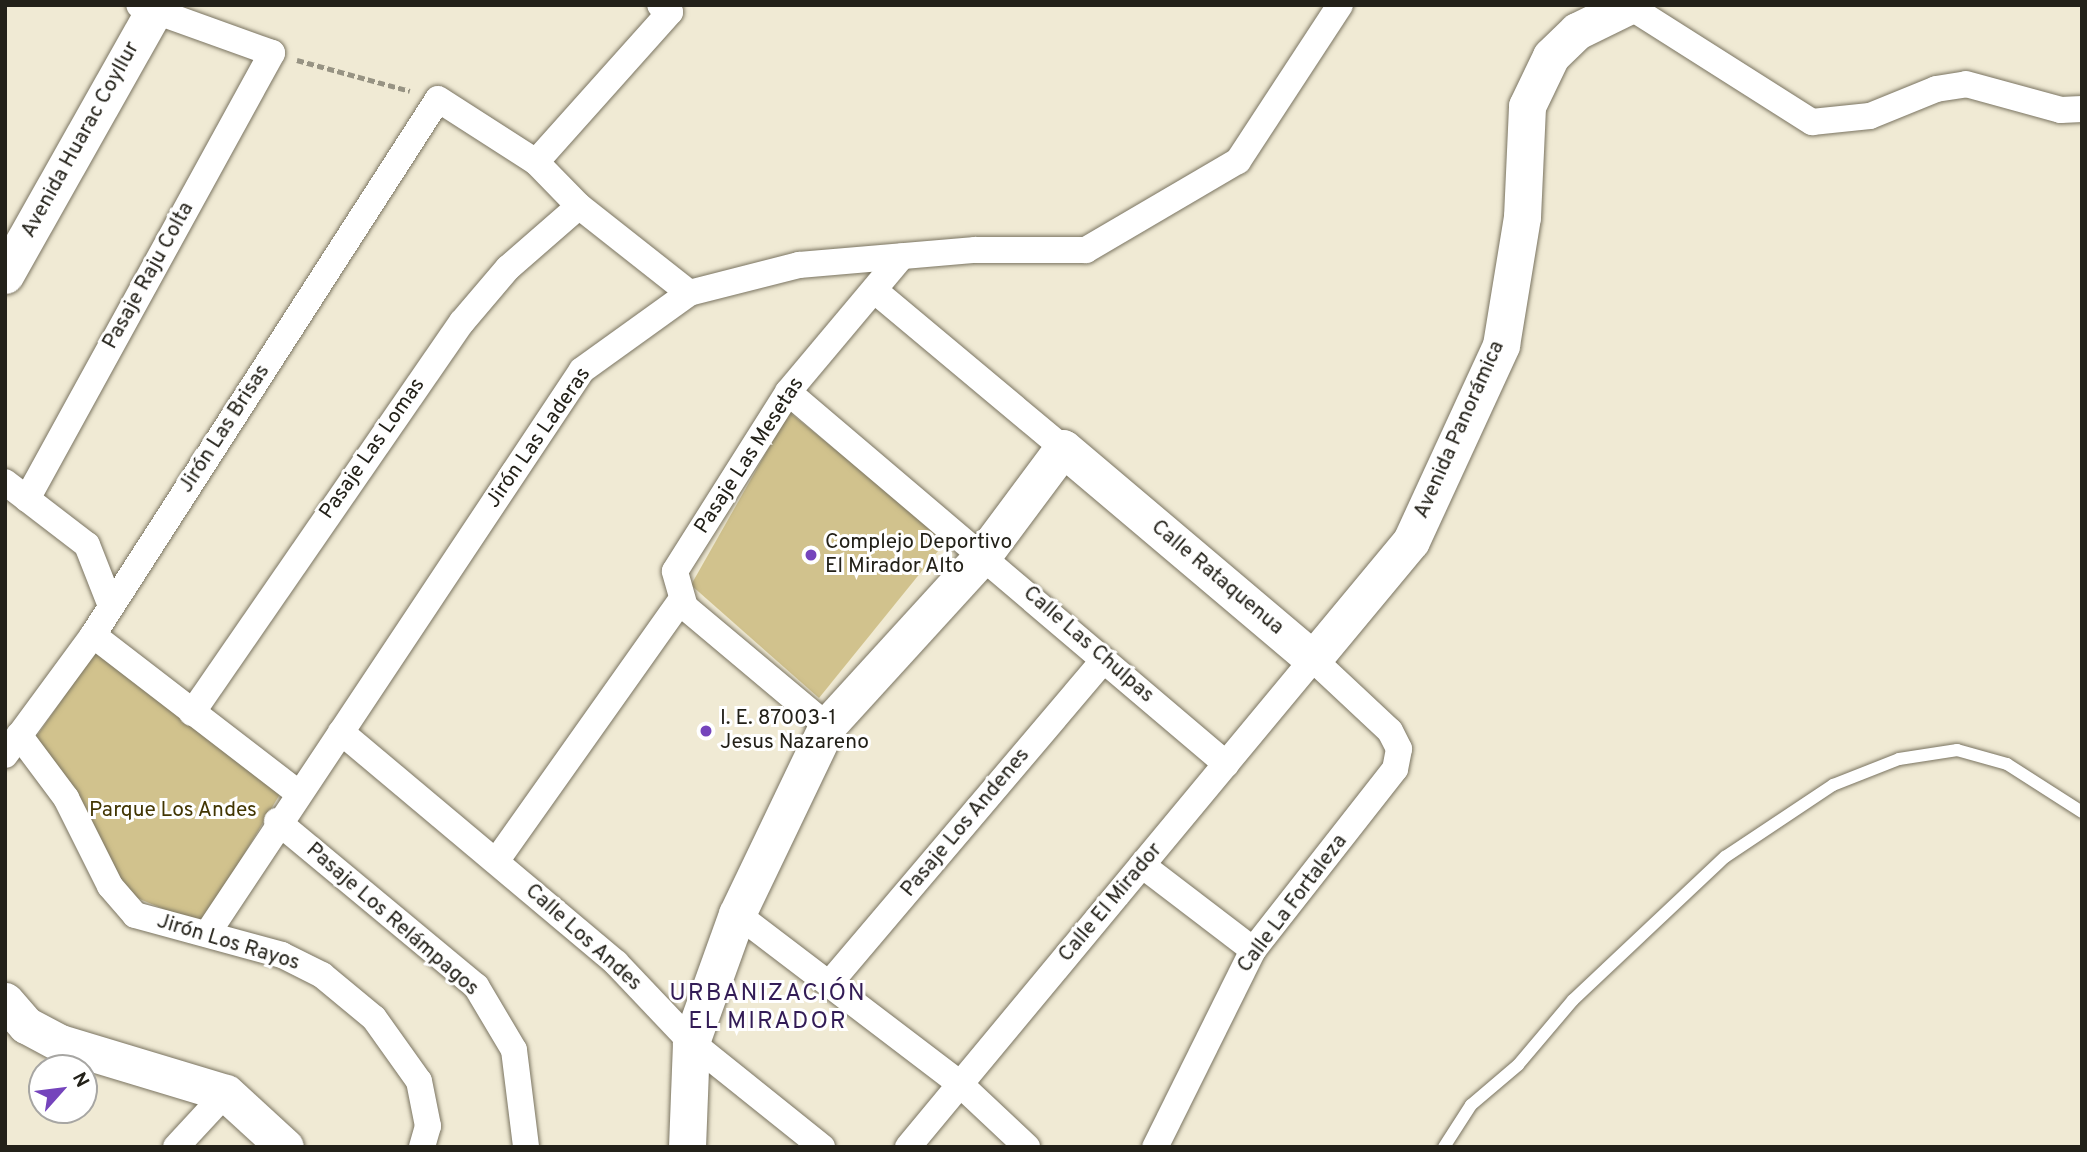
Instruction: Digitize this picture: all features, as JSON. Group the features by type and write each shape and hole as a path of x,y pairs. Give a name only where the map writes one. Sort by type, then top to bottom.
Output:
{"main road":[{"name":"Avenida Panorámica","path":"1313,659 1410,541 1501,345 1522,217 1527,106 1551,56 1577,31 1629,6"},
{"name":"Avenida Huarac Coyllur","path":"5,275 149,8"},
{"name":"Calle Rataquenua","path":"1063,448 1313,659"},
{"path":"687,1147 691,1042 737,914 827,726 984,554 1063,448"},
{"path":"5,1001 26,1026 60,1043 226,1093 285,1147"}],"street":[{"name":"Jirón Las Laderas","path":"207,934 277,821 341,732 582,370 689,293 799,265 902,256 1086,250 1238,161 1340,5"},
{"path":"1629,6 1812,122 1870,116 1936,89 1966,84 2061,110 2082,109"},
{"path":"149,8 272,53"},
{"path":"536,162 665,9"},
{"name":"Pasaje Raju Colta","path":"27,499 272,53"},
{"path":"438,99 536,162 579,206 689,293"},
{"name":"Jirón Las Brisas","path":"12,745 93,635 438,99"},
{"name":"Pasaje Las Lomas","path":"192,713 462,322 508,268 579,206"},
{"name":"Pasaje Las Mesetas","path":"681,600 675,571 788,392 902,256"},
{"path":"874,290 1063,448"},
{"name":"Calle Las Chulpas","path":"788,392 984,554 1104,661 1226,764"},
{"path":"5,482 87,545 111,606"},
{"path":"497,860 681,600 827,726"},
{"path":"93,635 297,792"},
{"name":"Calle Rataquenua","path":"1313,659 1370,710"},
{"name":"Calle El Mirador","path":"908,1147 1313,659"},
{"name":"Pasaje Los Andenes","path":"829,984 1104,661"},
{"name":"Calle La Fortaleza","path":"1155,1147 1253,950 1395,769 1399,749 1370,710"},
{"name":"Calle Los Andes","path":"341,732 497,860 616,963 691,1042 822,1147"},
{"name":"Jirón Los Rayos","path":"12,745 66,798 110,886 135,915 207,934 322,975 374,1018 419,1081 428,1126 422,1147"},
{"name":"Pasaje Los Relámpagos","path":"277,821 476,986 514,1050 526,1147"},
{"path":"1142,865 1253,950"},
{"path":"737,914 960,1084 1027,1147"},
{"path":"176,1147 226,1093"}],"lane":[{"path":"1444,1147 1471,1105 1725,857 1833,785 1899,759 1957,750 2007,764 2082,813"}],"path":[{"path":"272,53 438,99"}],"green space":[{"path":"789,412 947,540 819,698 691,585"},
{"name":"Parque Los Andes","path":"98,648 280,794 202,925 130,895 34,740"}],"place":[{"name":"Complejo Deportivo El Mirador Alto","path":"811,555"},
{"name":"I. E. 87003-1 Jesus Nazareno","path":"706,731"}],"district":[{"name":"URBANIZACIÓN EL MIRADOR","path":"768,1009"}]}
